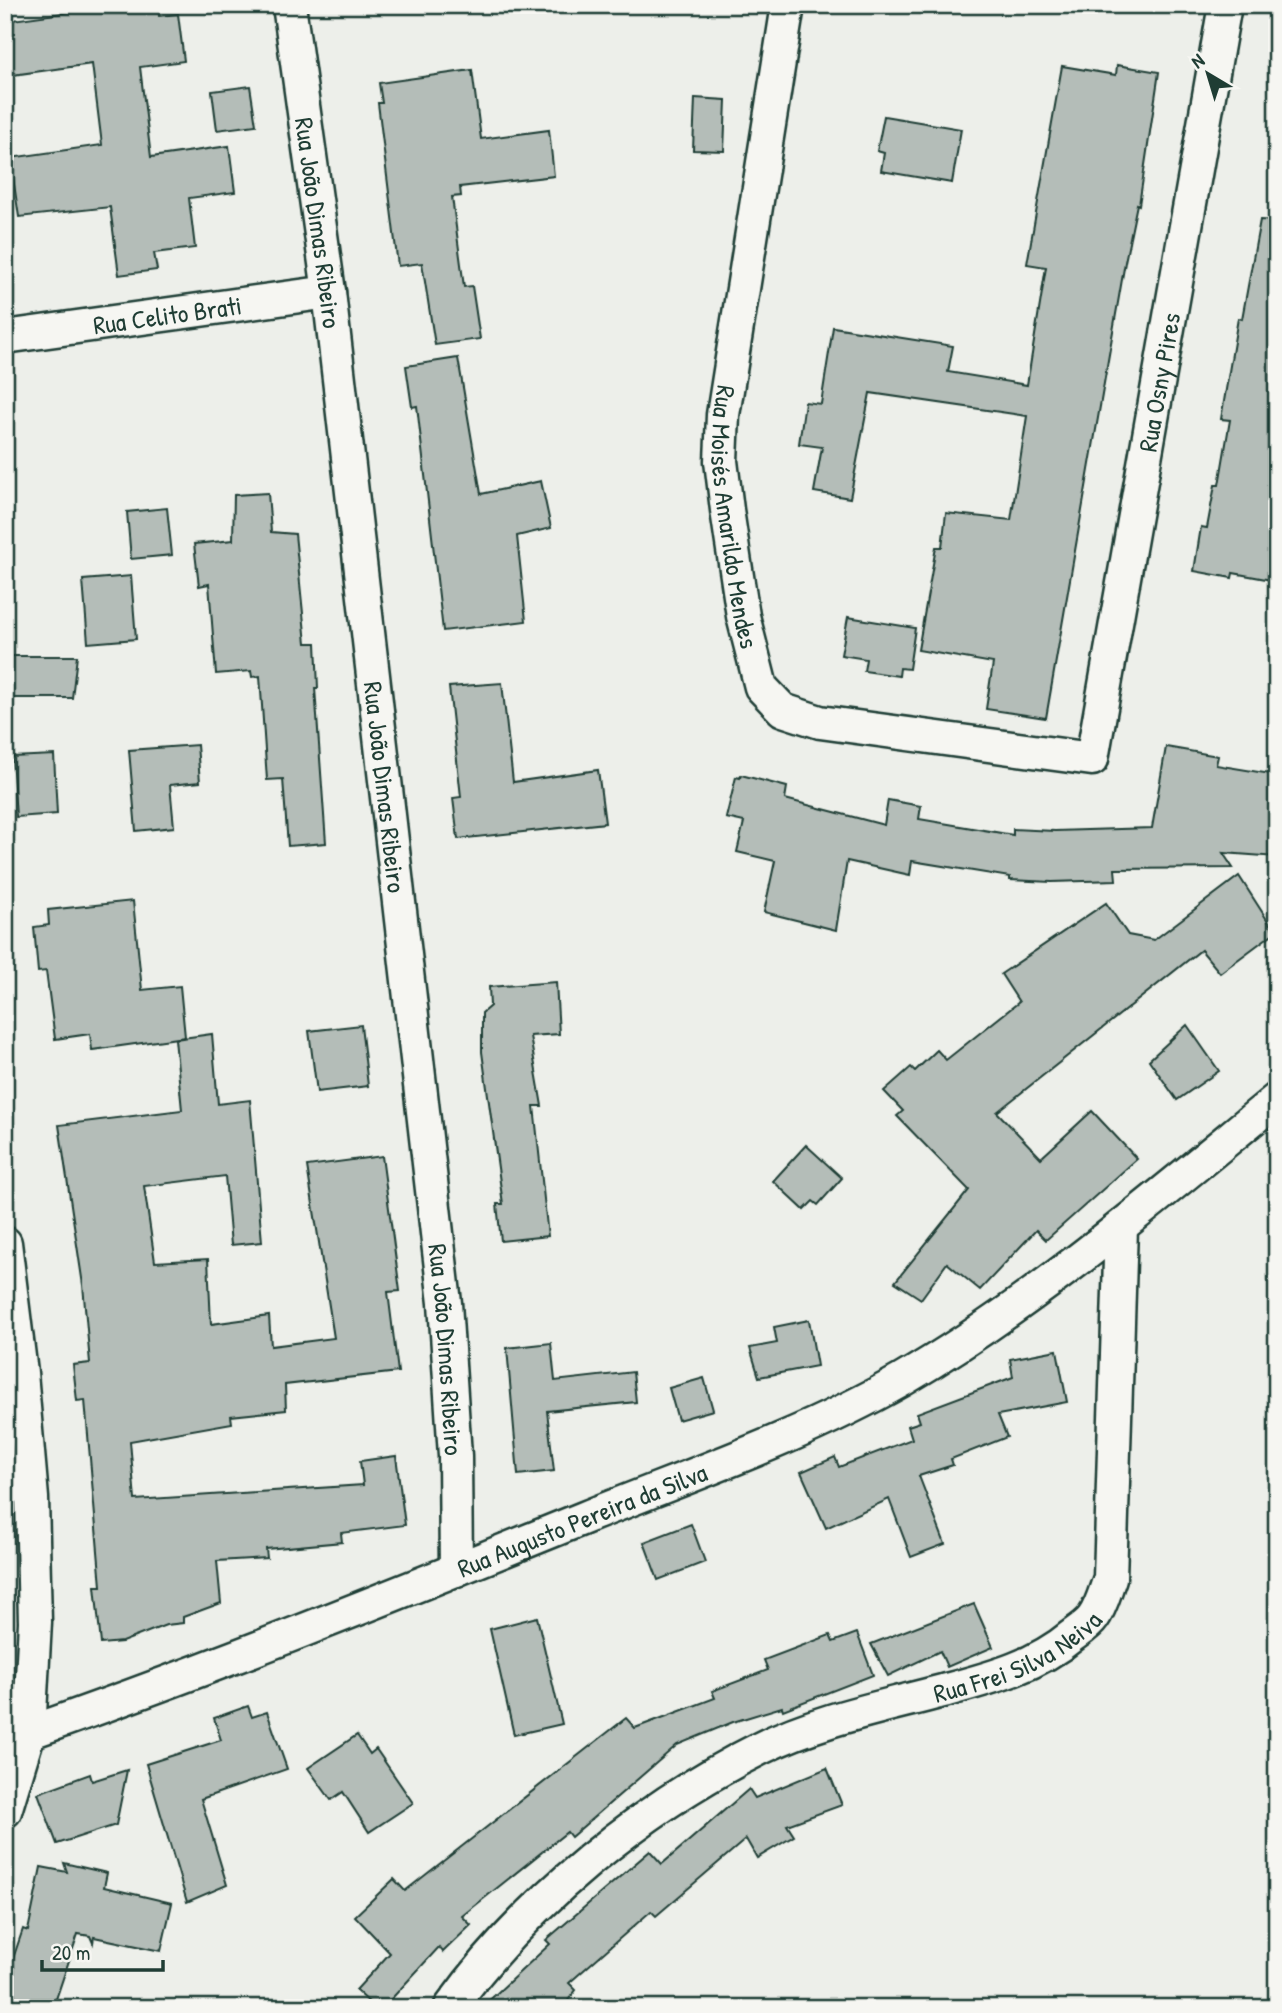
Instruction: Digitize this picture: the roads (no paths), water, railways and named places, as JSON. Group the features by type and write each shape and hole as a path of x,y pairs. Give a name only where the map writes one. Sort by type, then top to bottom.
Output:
{"street":[{"name":"Rua João Dimas Ribeiro","path":"289,5 329,292 445,1303 455,1456 456,1570"},
{"name":"Rua Moisés Amarildo Mendes","path":"788,5 723,415 720,461 743,616 761,687 783,710 820,722 1092,759"},
{"name":"Rua Osny Pires","path":"1092,759 1225,5"},
{"name":"Rua Celito Brati","path":"5,337 329,292"},
{"path":"1121,1227 1277,1099"},
{"name":"Rua Augusto Pereira da Silva","path":"17,1737 151,1690 456,1570 779,1438 898,1382 963,1343 1121,1227"},
{"name":"Rua Frei Silva Neiva","path":"450,2008 468,1983 519,1927 590,1861 703,1778 765,1746 855,1714 1009,1674 1053,1652 1093,1619 1110,1578 1121,1227"},
{"path":"5,1243 21,1373 32,1498 35,1622 5,1811"}]}
